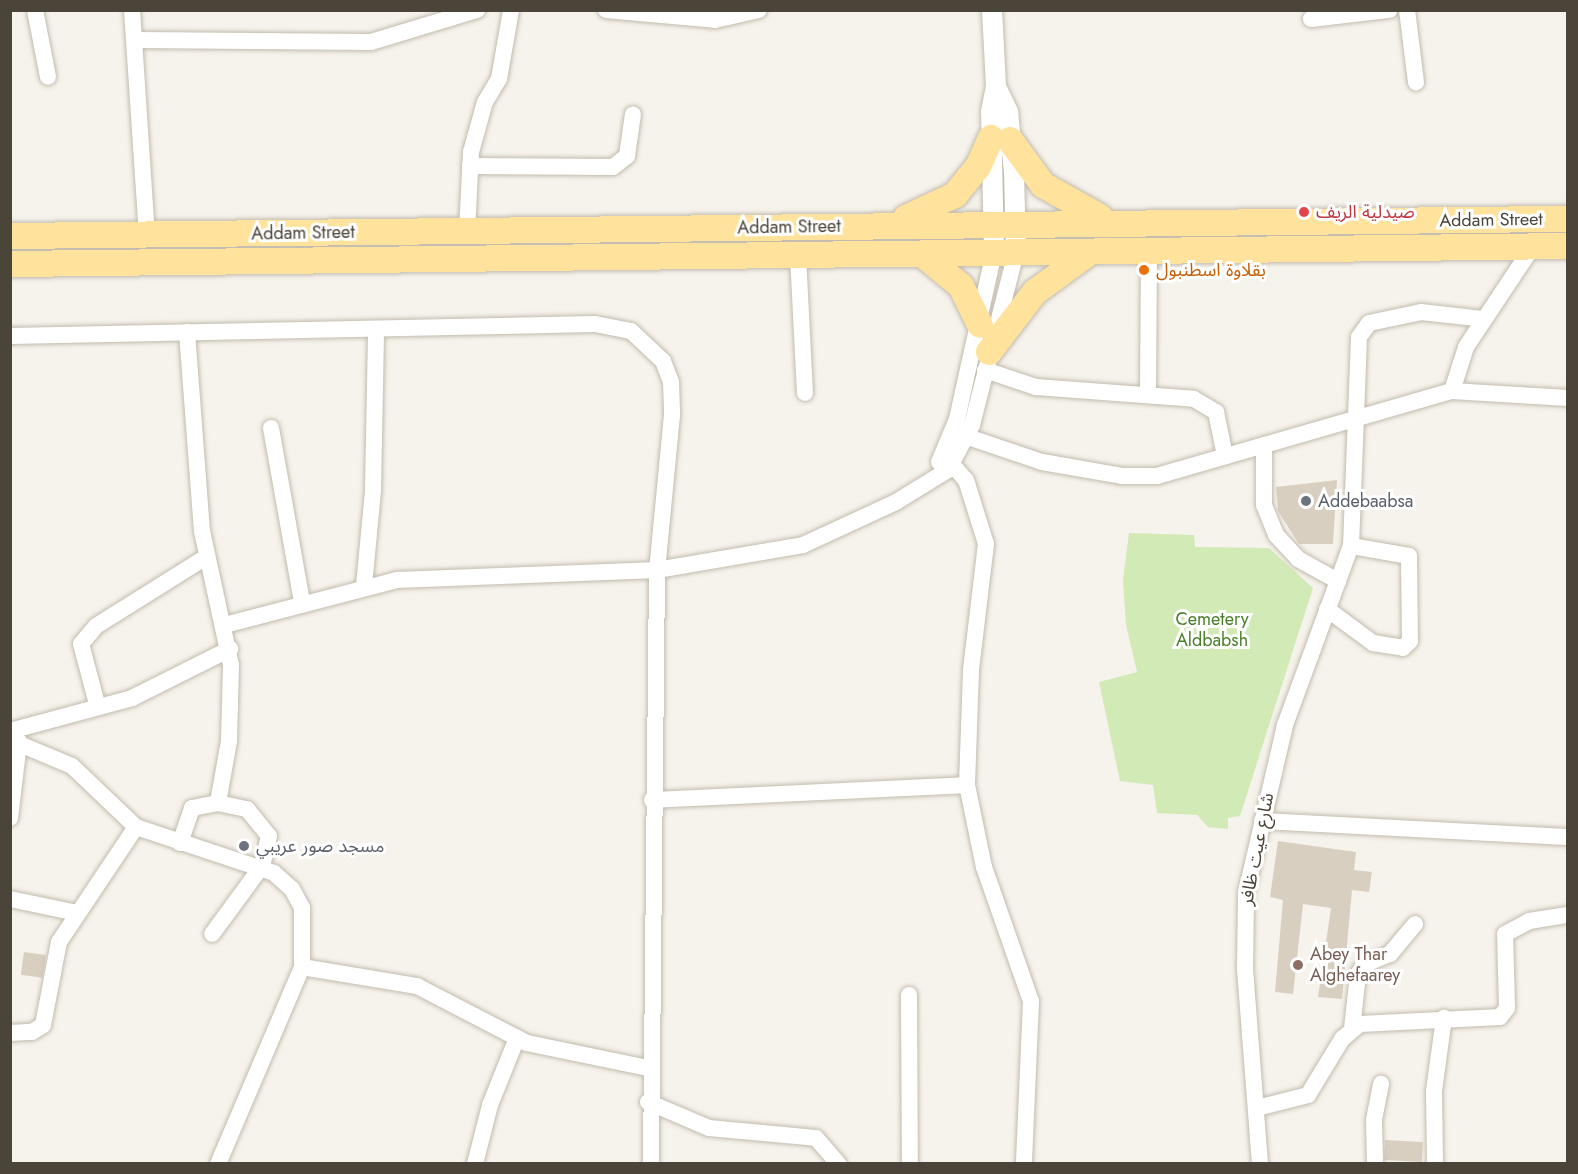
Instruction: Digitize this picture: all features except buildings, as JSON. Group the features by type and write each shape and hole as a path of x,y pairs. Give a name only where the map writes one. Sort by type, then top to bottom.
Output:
{"main road":[{"path":"885,225 955,195 1001,139 1054,194 1109,221"},
{"name":"Addam Street","path":"10,236 1005,222 1568,219"},
{"name":"Addam Street","path":"10,264 1568,246"},
{"path":"987,361 1035,292 1090,252"},
{"path":"922,254 961,286 980,325"}],"street":[{"path":"35,10 48,77"},
{"path":"132,10 137,40 147,235"},
{"path":"137,40 371,42 477,10"},
{"path":"467,231 470,166 477,124 502,66 511,10"},
{"path":"606,10 714,20 759,10"},
{"path":"224,625 302,602 397,579 657,570 783,552 924,486 968,437 987,361 1005,253 1001,139 992,10"},
{"path":"1311,19 1389,10"},
{"path":"1407,10 1416,82"},
{"path":"470,166 613,167 627,156 633,114"},
{"path":"1452,392 1461,357 1483,319 1533,246"},
{"path":"1148,392 1149,251"},
{"path":"1005,253 980,325 949,459 971,493 986,544 970,670 966,785 984,867 1031,1001 1024,1164"},
{"path":"798,255 806,393"},
{"name":"شارع عيت ظافر","path":"1260,1164 1244,913 1262,821 1285,725 1351,546 1358,346 1364,326 1421,312 1483,319"},
{"path":"10,336 595,324 621,328 648,342 671,382 657,570 648,1068 651,1164"},
{"path":"364,586 373,490 376,329"},
{"path":"186,332 206,557 230,649 228,741 218,803"},
{"path":"987,361 1036,387 1148,392 1194,399 1212,408 1225,456"},
{"path":"968,437 1042,462 1131,477 1187,471 1225,456 1356,414 1452,392 1568,398"},
{"path":"271,428 302,602"},
{"path":"1264,445 1264,505 1276,535 1298,559 1338,581"},
{"path":"1327,609 1373,643 1403,648 1410,641 1409,556 1351,546"},
{"path":"97,704 81,644 96,626 206,557"},
{"path":"13,738 74,716 97,704 132,698 230,649"},
{"path":"10,818 13,738"},
{"path":"13,738 72,766 136,827 180,843 262,866 292,889 302,908 302,967 218,1164"},
{"path":"652,800 966,785"},
{"path":"180,843 192,808 218,803 247,809 262,821 269,836 262,866 212,934"},
{"path":"1262,821 1568,837"},
{"path":"10,1033 32,1032 43,1025 59,942 136,827"},
{"path":"10,899 77,913"},
{"path":"1352,1029 1372,1021 1500,1017 1507,1008 1505,934 1522,922 1568,915"},
{"path":"1257,1108 1308,1095 1352,1029 1358,974 1365,964 1390,954 1415,924"},
{"path":"302,967 417,986 517,1038 648,1068"},
{"path":"909,995 910,1164"},
{"path":"1435,1164 1434,1091 1444,1018"},
{"path":"475,1164 490,1105 517,1038"},
{"path":"1375,1164 1374,1120 1381,1084"},
{"path":"648,1102 709,1128 816,1138 839,1164"}],"green space":[{"name":"Cemetery Aldbabsh","path":"1129,533 1194,535 1195,547 1269,548 1313,588 1240,816 1228,818 1228,829 1208,827 1197,815 1157,813 1153,785 1120,781 1099,682 1137,672 1126,625 1123,580"}],"place":[{"name":"صيدلية الريف","path":"1304,212"},
{"name":"بقلاوة اسطنبول","path":"1144,270"},
{"name":"Addebaabsa","path":"1306,501"},
{"name":"مسجد صور عريبي","path":"244,846"},
{"name":"Abey Thar Alghefaarey","path":"1298,965"}]}
